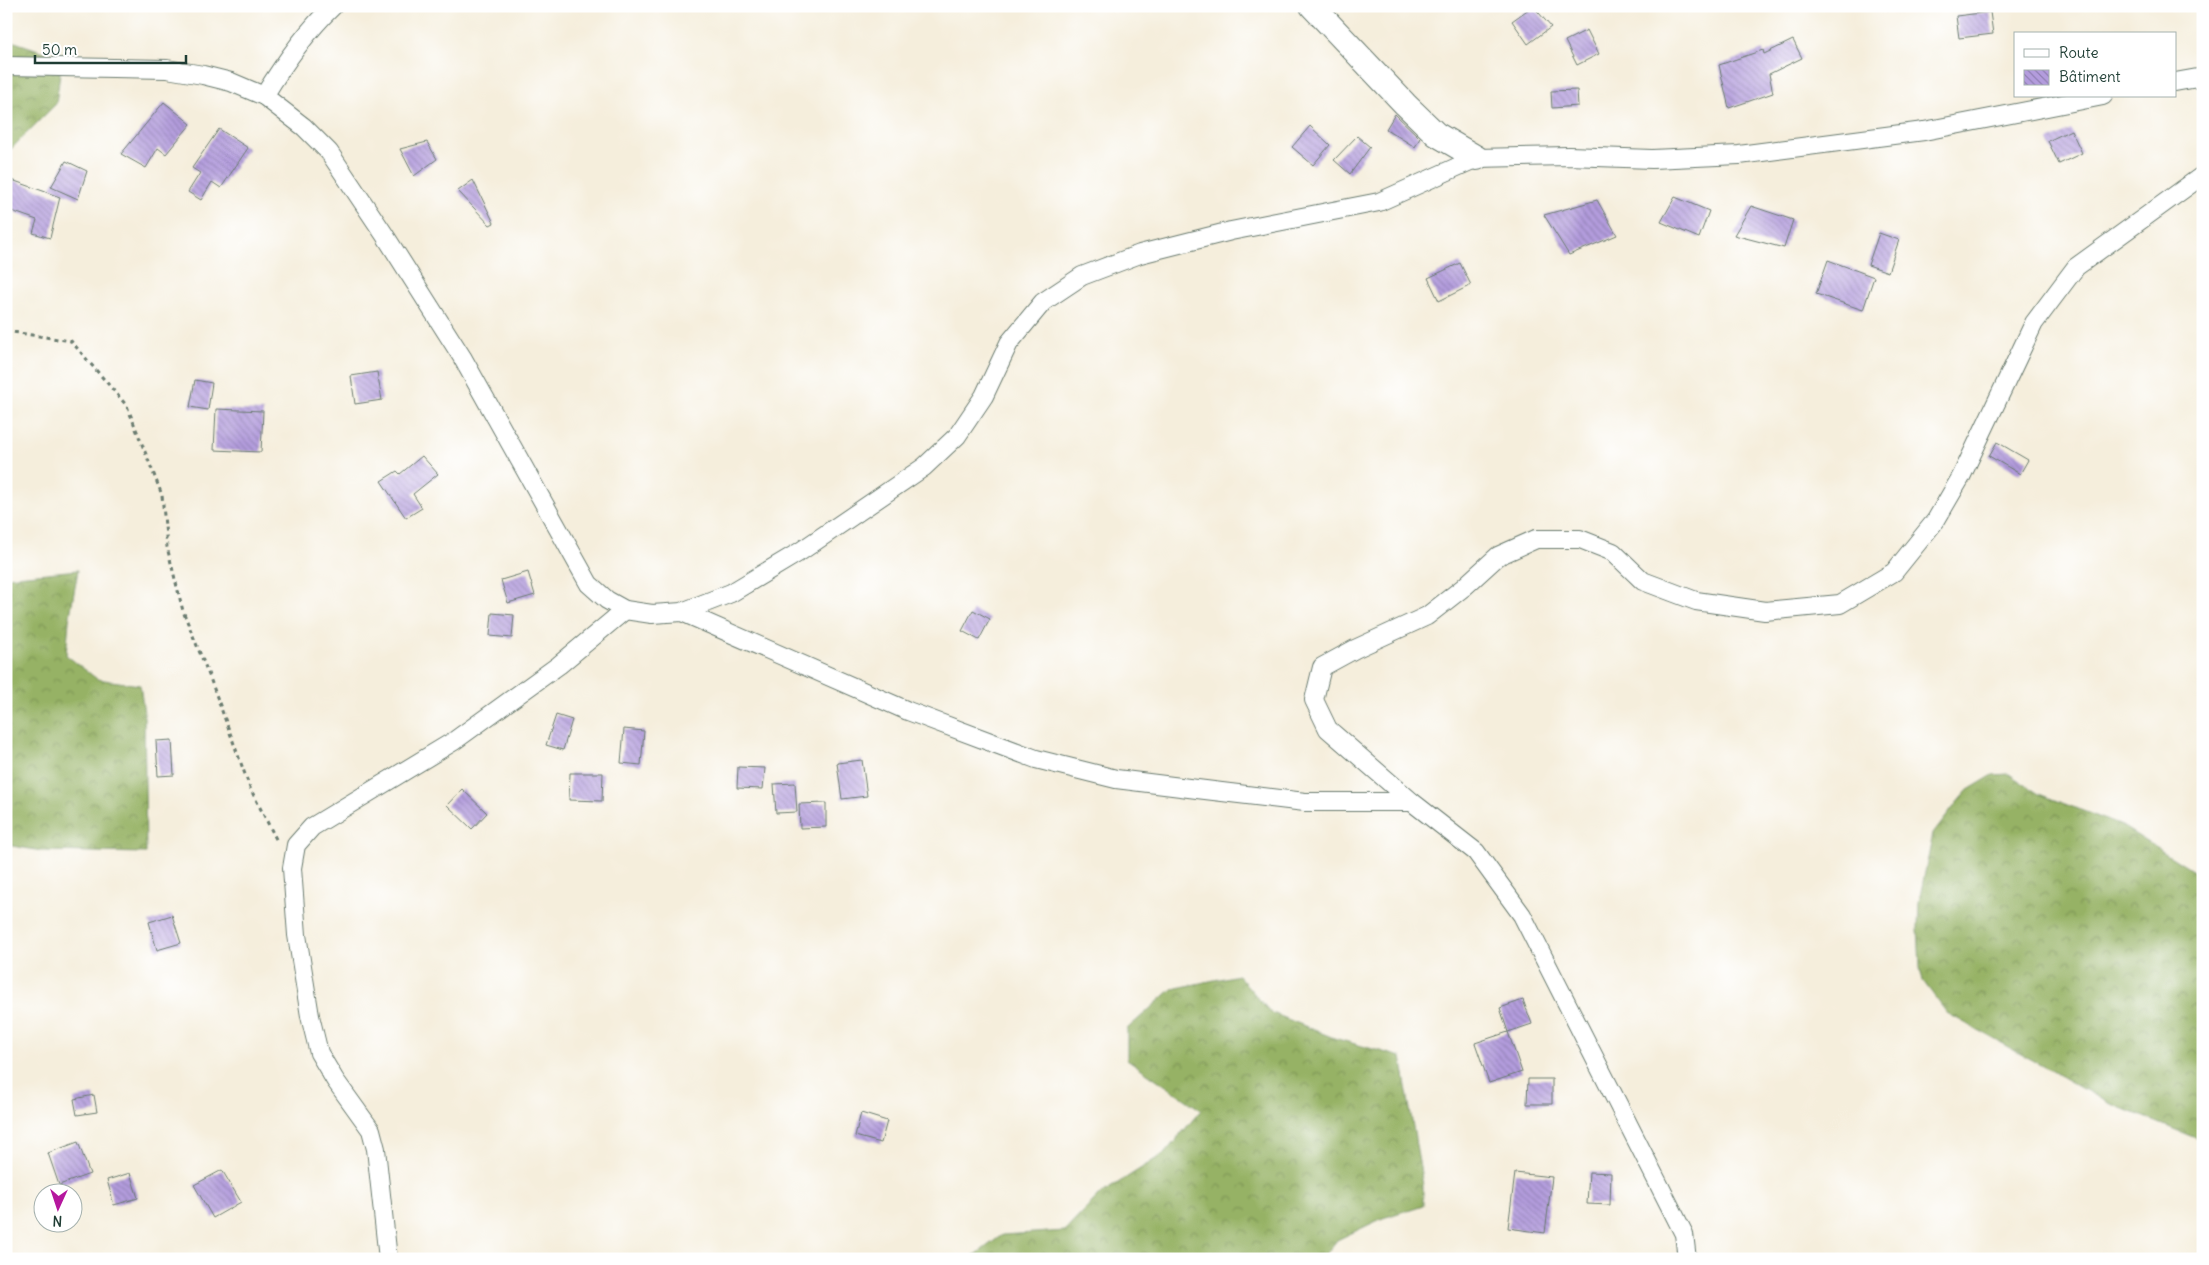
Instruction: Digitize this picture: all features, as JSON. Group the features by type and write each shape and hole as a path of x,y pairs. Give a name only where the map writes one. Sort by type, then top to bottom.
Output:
{"street":[{"path":"264,96 286,60 316,22 333,6"},
{"path":"1312,6 1436,134 1477,158"},
{"path":"6,66 167,70 232,82 264,96 304,127 329,152 384,234 462,357 589,584 607,600 625,610 652,614 682,612 731,593 801,551 924,468 957,436 984,396 1009,342 1043,302 1082,276 1140,254 1232,231 1380,202 1477,158 1569,156 1652,159 1739,154 1924,131 2093,98"},
{"path":"2176,82 2203,77"},
{"path":"1687,1259 1684,1234 1522,915 1476,852 1412,802 1328,729 1314,700 1322,667 1355,649 1427,616 1464,587 1498,556 1536,539 1580,539 1613,552 1643,581 1696,601 1765,611 1840,604 1894,572 1936,520 1961,477 2034,322 2076,267 2203,175"},
{"path":"388,1259 376,1149 371,1130 335,1080 319,1053 310,1016 297,935 292,868 296,845 312,827 454,741 559,665 625,610"},
{"path":"682,612 908,711 1036,759 1116,779 1207,791 1305,802 1412,802"}],"path":[{"path":"6,330 71,341 127,406 162,495 168,547 183,611 210,678 250,788 292,868"}],"green space":[{"path":"6,39 62,58 56,104 9,151 6,150"},
{"path":"78,570 69,621 66,655 97,679 140,685 144,713 146,853 42,851 6,845 6,577"},
{"path":"2009,774 2039,794 2122,826 2203,877 2203,1141 2107,1102 1947,1013 1923,981 1920,968 1918,928 1919,901 1933,834 1968,790 1993,775"},
{"path":"1238,975 1270,1012 1334,1038 1401,1057 1423,1185 1423,1205 1383,1218 1337,1240 1322,1259 970,1259 1002,1235 1065,1231 1099,1195 1165,1153 1201,1110 1127,1059 1127,1029 1172,989"}],"building":[{"path":"1533,6 1551,27 1528,44 1512,21"},
{"path":"1990,12 1993,34 1959,38 1956,16"},
{"path":"1587,30 1599,54 1577,65 1565,41"},
{"path":"1793,40 1802,58 1769,74 1773,93 1729,108 1719,65 1763,50 1764,54"},
{"path":"1577,90 1578,106 1552,108 1551,91"},
{"path":"164,102 191,124 166,154 158,148 146,168 121,154"},
{"path":"1395,114 1420,138 1415,147 1386,129"},
{"path":"1310,126 1330,145 1313,165 1292,147"},
{"path":"219,129 248,148 221,188 212,182 201,200 188,192 200,173 192,168"},
{"path":"2071,130 2082,153 2059,164 2048,141"},
{"path":"1357,136 1370,147 1350,174 1334,160"},
{"path":"427,142 437,159 414,176 400,149"},
{"path":"66,161 87,171 78,199 51,187"},
{"path":"9,179 60,197 50,238 33,233 37,220 6,209 6,188"},
{"path":"473,180 494,223 490,225 458,191"},
{"path":"1675,197 1709,211 1699,238 1661,222"},
{"path":"1597,200 1617,235 1569,255 1544,215"},
{"path":"1751,206 1793,220 1784,248 1734,235"},
{"path":"1879,233 1899,240 1888,272 1868,265"},
{"path":"1828,260 1874,277 1863,310 1816,294"},
{"path":"1460,263 1471,285 1439,301 1428,278"},
{"path":"377,372 382,400 355,404 351,376"},
{"path":"195,380 212,383 208,410 190,407"},
{"path":"216,409 263,411 261,452 214,450"},
{"path":"1997,442 2028,460 2020,474 1989,456"},
{"path":"422,456 438,474 413,494 422,508 406,518 381,481 397,471 400,474"},
{"path":"528,572 535,595 508,603 501,580"},
{"path":"973,610 990,619 979,640 962,631"},
{"path":"492,613 514,615 512,638 490,636"},
{"path":"556,715 572,720 563,750 546,745"},
{"path":"624,729 644,731 641,765 621,763"},
{"path":"172,740 174,775 158,776 156,741"},
{"path":"862,760 867,796 842,799 837,763"},
{"path":"738,767 765,768 763,789 737,788"},
{"path":"570,773 603,773 602,801 569,800"},
{"path":"795,783 797,812 776,813 774,784"},
{"path":"462,789 487,813 472,829 447,805"},
{"path":"826,803 826,827 800,828 799,804"},
{"path":"172,915 181,943 157,950 149,922"},
{"path":"1523,1000 1532,1024 1508,1032 1500,1008"},
{"path":"1508,1032 1522,1072 1489,1083 1475,1043"},
{"path":"1528,1079 1552,1079 1552,1104 1527,1104"},
{"path":"94,1095 97,1112 77,1115 74,1099"},
{"path":"861,1113 887,1121 881,1143 855,1136"},
{"path":"78,1142 90,1174 67,1182 58,1182 48,1153"},
{"path":"222,1170 241,1202 213,1218 194,1185"},
{"path":"1589,1172 1611,1173 1610,1205 1587,1204"},
{"path":"130,1173 138,1198 114,1205 107,1180"},
{"path":"1515,1173 1552,1177 1545,1233 1508,1228"}]}
